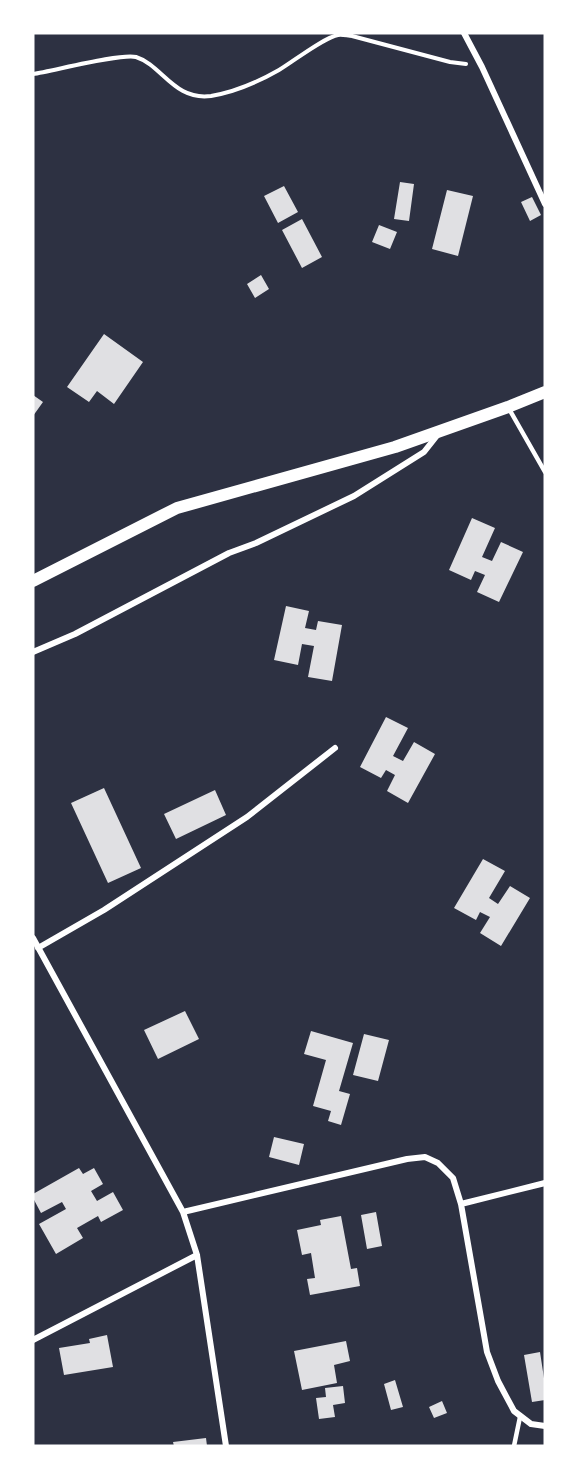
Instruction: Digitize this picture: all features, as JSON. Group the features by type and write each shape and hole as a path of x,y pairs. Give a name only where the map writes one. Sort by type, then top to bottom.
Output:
{"main road":[{"path":"33,581 177,508 395,447 508,408 545,392"}],"street":[{"path":"464,33 545,204"},
{"path":"33,652 75,634 229,553 256,543 354,496 424,452 441,431"},
{"path":"38,948 104,910 248,816 335,748"},
{"path":"33,938 183,1212 197,1255 226,1446"},
{"path":"183,1212 425,1157 438,1163 453,1178 461,1204 487,1352 498,1381 514,1411 520,1417 531,1424 545,1426"},
{"path":"461,1204 545,1183"},
{"path":"33,1340 197,1255"}],"lane":[{"path":"508,408 545,472"},
{"path":"513,1446 520,1417"}],"path":[{"path":"33,74 109,59 135,57 147,63 184,92 207,96 231,93 267,76 338,35 352,36 450,62 482,67"}],"building":[{"path":"400,182 414,184 409,221 394,219"},
{"path":"284,186 298,212 278,223 264,196"},
{"path":"447,190 473,196 458,256 432,249"},
{"path":"532,197 541,215 530,221 521,202"},
{"path":"302,219 322,257 302,268 282,230"},
{"path":"379,225 397,232 390,249 372,242"},
{"path":"261,275 269,289 255,298 247,284"},
{"path":"104,334 143,362 114,404 97,391 89,402 67,387"},
{"path":"33,395 43,402 33,416"},
{"path":"472,518 495,528 482,557 492,561 501,542 523,552 499,602 477,592 485,575 475,571 471,580 449,570"},
{"path":"286,606 309,611 305,628 316,630 318,621 342,625 332,681 308,677 314,646 302,644 298,665 274,660"},
{"path":"386,717 408,728 393,756 403,761 414,742 435,754 408,803 387,791 395,775 386,770 381,778 360,767"},
{"path":"104,788 141,868 108,883 71,803"},
{"path":"215,790 226,815 176,839 164,814"},
{"path":"483,859 505,871 489,898 498,904 510,886 530,898 501,946 480,933 490,917 480,912 476,920 454,908"},
{"path":"185,1011 199,1039 158,1059 144,1030"},
{"path":"311,1031 353,1043 339,1091 350,1094 341,1125 328,1121 331,1111 313,1106 326,1060 304,1054"},
{"path":"364,1034 389,1040 378,1081 353,1075"},
{"path":"274,1137 304,1144 299,1165 269,1157"},
{"path":"79,1168 83,1174 94,1168 103,1184 91,1191 97,1201 113,1192 123,1210 101,1222 98,1216 77,1228 83,1238 56,1254 39,1224 66,1209 62,1202 41,1213 33,1194"},
{"path":"376,1212 382,1246 367,1249 361,1215"},
{"path":"341,1216 351,1269 357,1268 360,1286 310,1295 307,1279 315,1278 311,1253 302,1255 297,1230 321,1225 320,1220"},
{"path":"107,1335 113,1367 64,1375 59,1348 90,1343 89,1339"},
{"path":"346,1341 350,1361 334,1365 337,1383 302,1390 294,1351"},
{"path":"540,1352 545,1400 532,1402 524,1355"},
{"path":"395,1380 403,1407 391,1410 384,1384"},
{"path":"343,1386 345,1403 333,1405 335,1417 319,1419 316,1398 326,1397 325,1388"},
{"path":"442,1401 447,1413 434,1418 429,1407"},
{"path":"206,1438 207,1446 174,1446 173,1442"}]}
